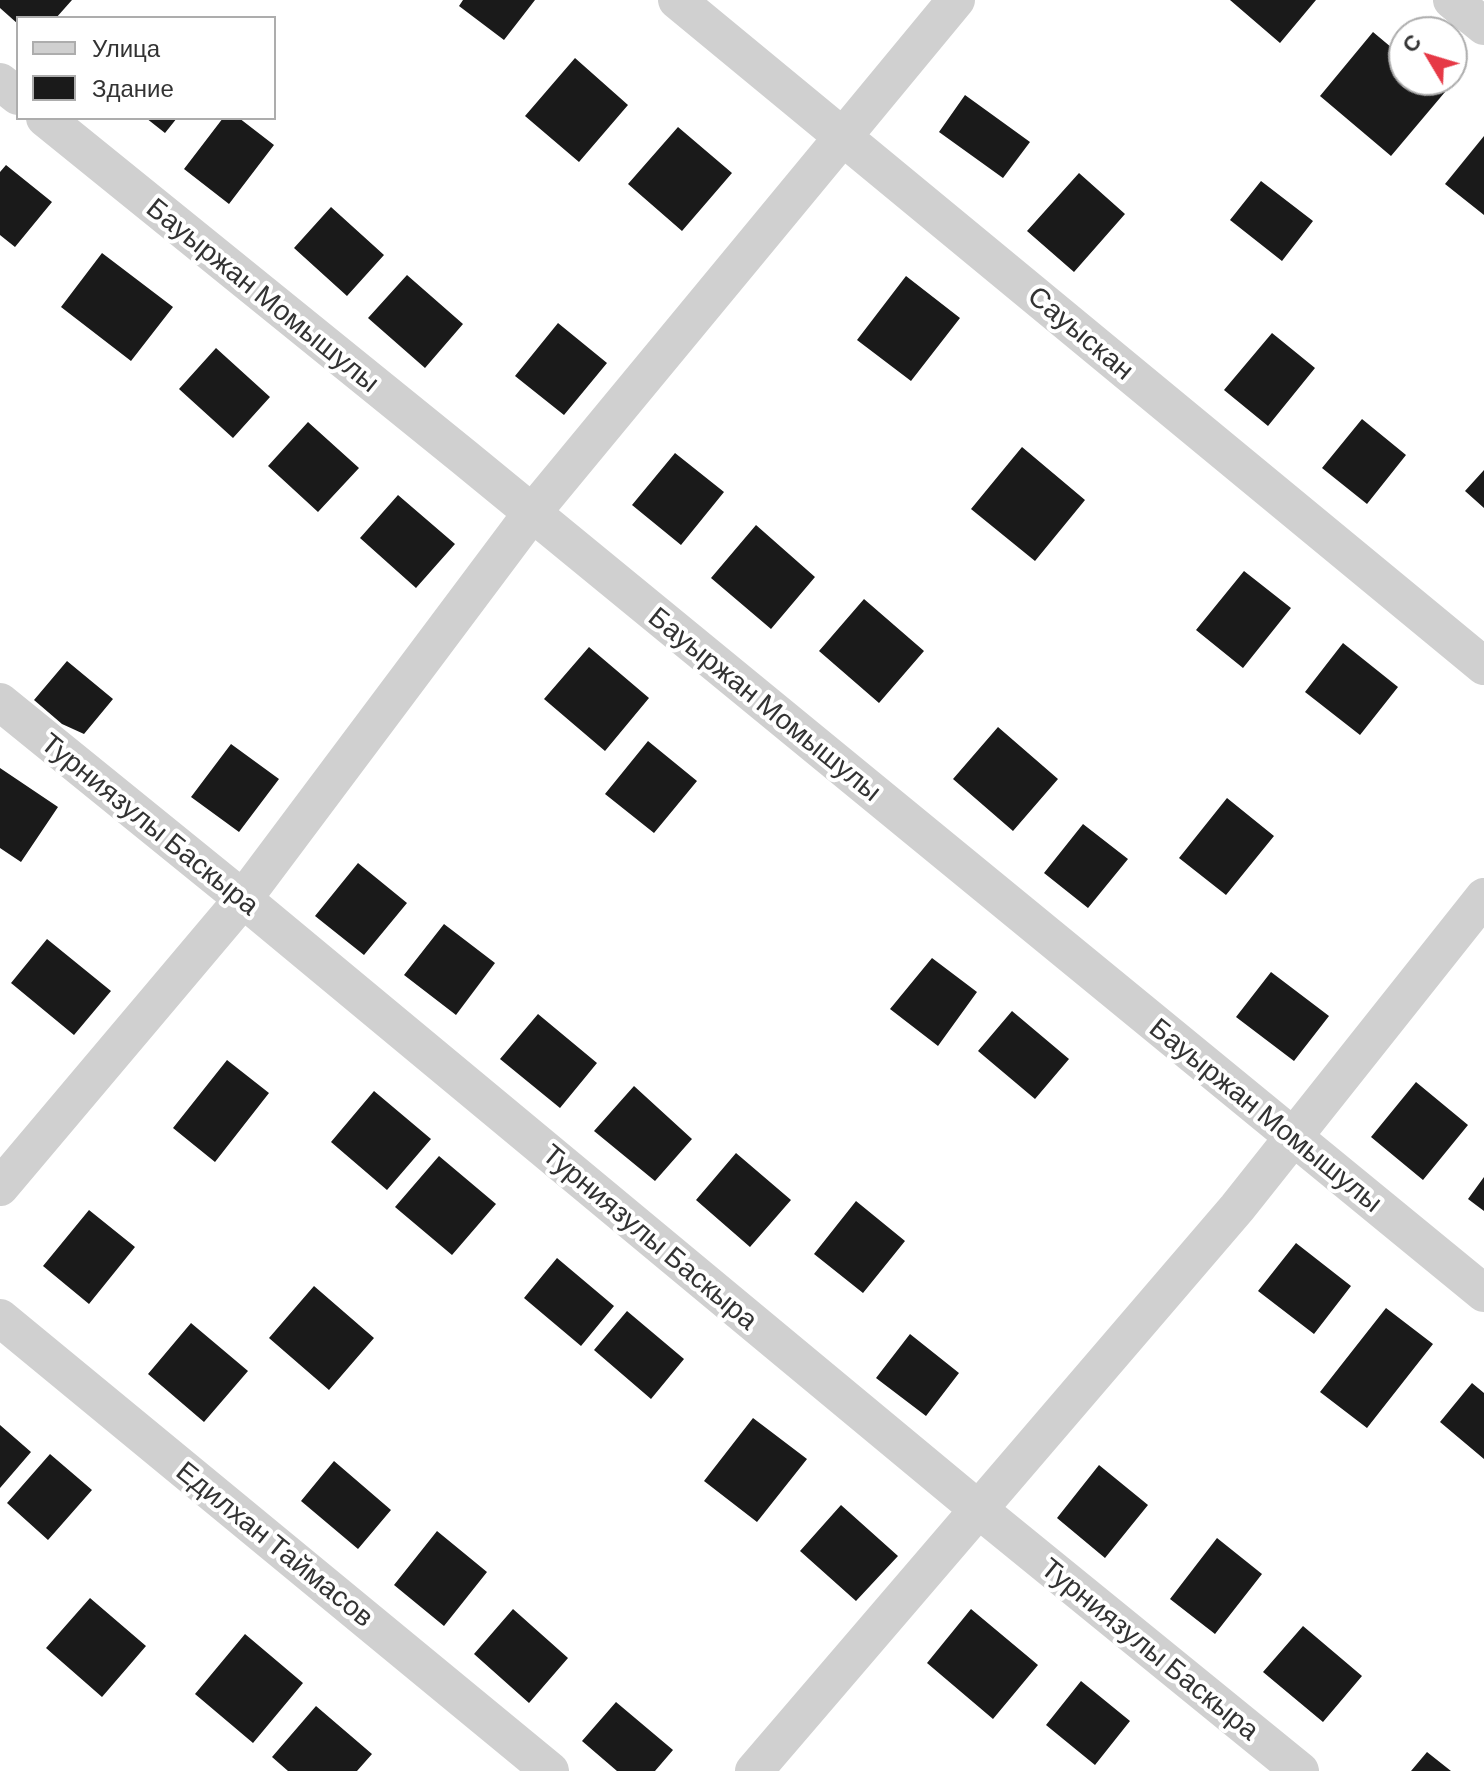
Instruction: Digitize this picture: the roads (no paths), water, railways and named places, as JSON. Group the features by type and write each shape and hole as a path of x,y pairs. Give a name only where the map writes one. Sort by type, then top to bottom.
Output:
{"street":[{"name":"Сауыскан","path":"677,0 1484,666"},
{"path":"0,1187 243,899 532,513 956,0"},
{"path":"1452,0 1484,26"},
{"path":"0,82 16,94"},
{"name":"Бауыржан Момышулы","path":"47,120 1484,1293"},
{"name":"Турниязулы Баскыра","path":"0,702 1300,1771"},
{"path":"754,1771 1237,1208 1484,897"},
{"name":"Едилхан Таймасов","path":"0,1318 550,1771"}]}
